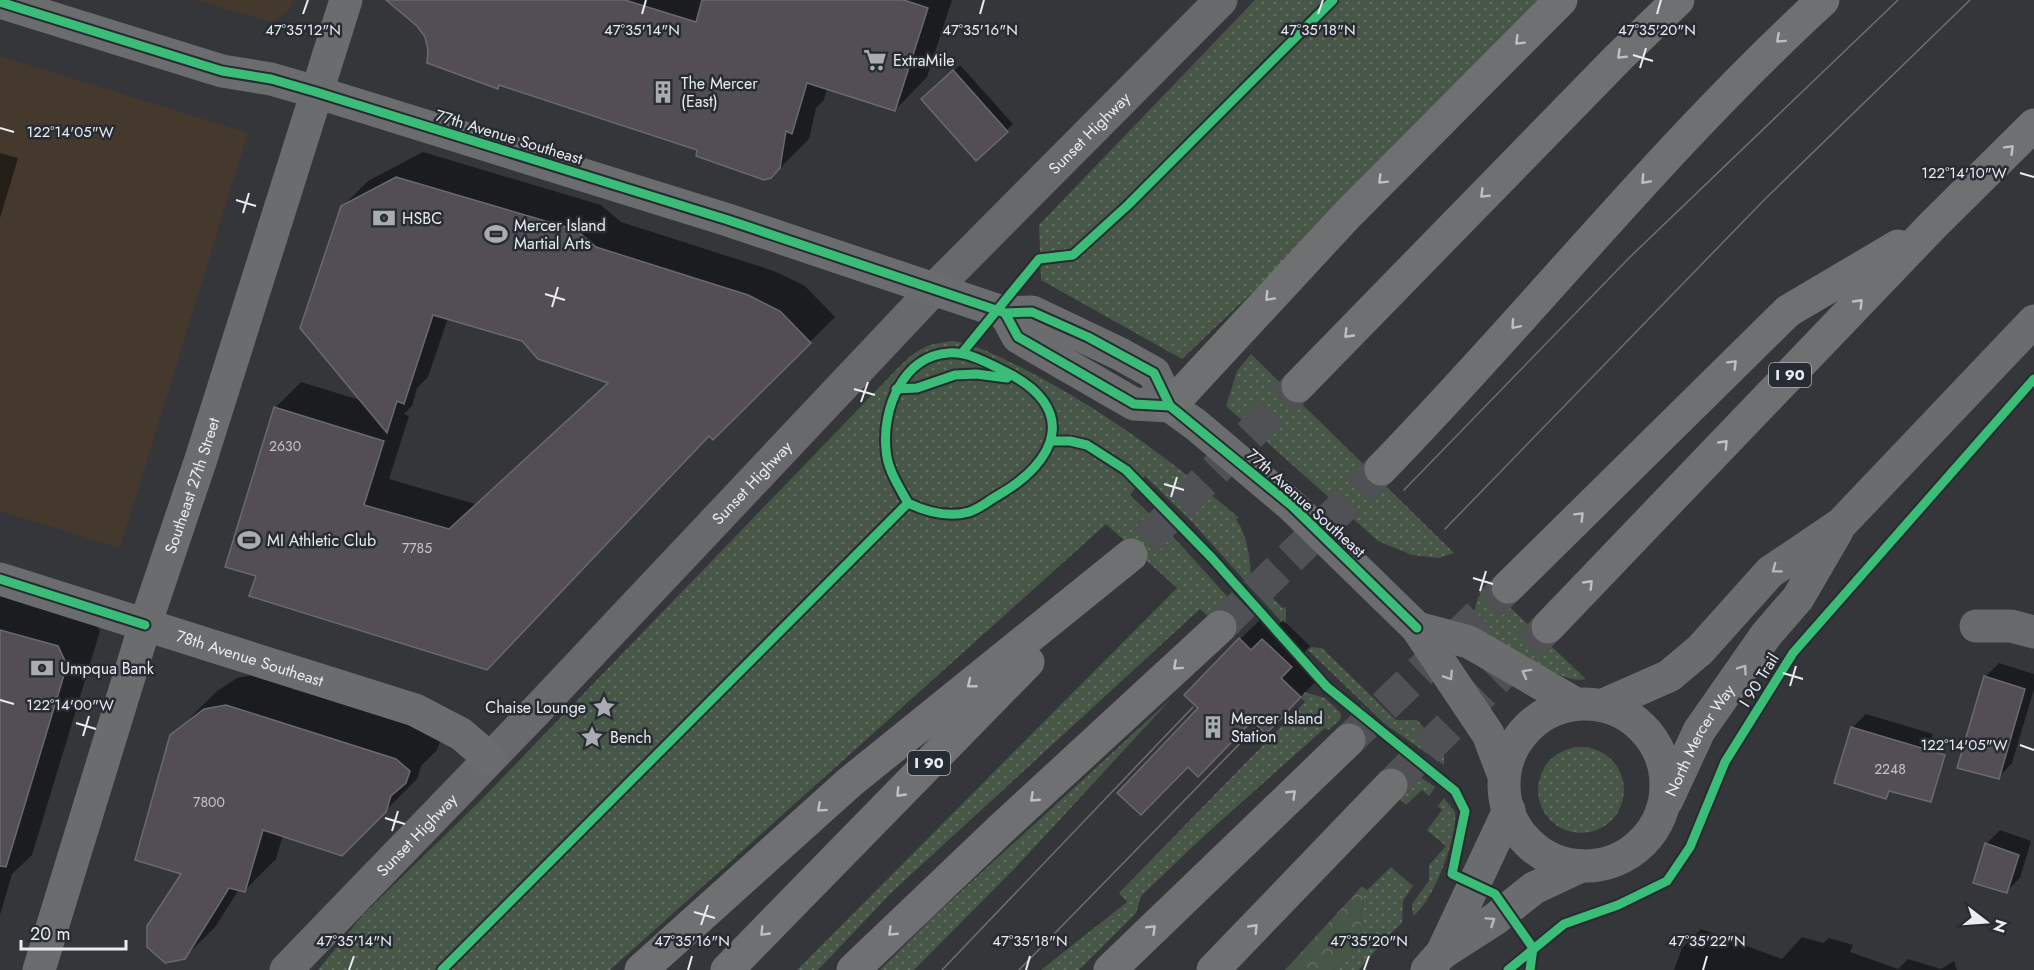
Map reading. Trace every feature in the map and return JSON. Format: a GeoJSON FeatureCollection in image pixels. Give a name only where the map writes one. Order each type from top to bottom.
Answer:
{"type":"FeatureCollection","features":[{"type":"Feature","properties":{"kind":"highway"},"geometry":{"type":"LineString","coordinates":[[1183,415],[1332,230],[1561,0]]}},
{"type":"Feature","properties":{"kind":"highway"},"geometry":{"type":"LineString","coordinates":[[1298,386],[1586,90],[1678,0]]}},
{"type":"Feature","properties":{"kind":"highway"},"geometry":{"type":"LineString","coordinates":[[1381,469],[1450,399],[1604,224],[1744,74],[1823,0]]}},
{"type":"Feature","properties":{"kind":"highway","name":"I 90"},"geometry":{"type":"LineString","coordinates":[[1548,627],[1933,225],[2034,124]]}},
{"type":"Feature","properties":{"kind":"highway"},"geometry":{"type":"LineString","coordinates":[[1508,587],[1788,310],[1933,225]]}},
{"type":"Feature","properties":{"kind":"highway","name":"I 90"},"geometry":{"type":"LineString","coordinates":[[641,970],[850,782],[1139,548],[727,970]]}},
{"type":"Feature","properties":{"kind":"highway"},"geometry":{"type":"LineString","coordinates":[[853,970],[1028,803],[1220,627]]}},
{"type":"Feature","properties":{"kind":"highway"},"geometry":{"type":"LineString","coordinates":[[1110,970],[1349,740]]}},
{"type":"Feature","properties":{"kind":"highway"},"geometry":{"type":"LineString","coordinates":[[1213,970],[1391,785]]}},
{"type":"Feature","properties":{"kind":"street","name":"Southeast 27th Street"},"geometry":{"type":"LineString","coordinates":[[39,970],[146,625],[198,470],[346,0]]}},
{"type":"Feature","properties":{"kind":"street","name":"Sunset Highway"},"geometry":{"type":"LineString","coordinates":[[286,970],[935,288],[1221,0]]}},
{"type":"Feature","properties":{"kind":"street","name":"77th Avenue Southeast"},"geometry":{"type":"LineString","coordinates":[[0,2],[222,71],[271,79],[316,92],[935,288],[1005,313],[1018,337],[1134,404],[1183,415],[1292,506],[1417,628],[1488,734],[1504,776]]}},
{"type":"Feature","properties":{"kind":"street","name":"North Mercer Way"},"geometry":{"type":"LineString","coordinates":[[1590,704],[1669,676],[1700,650],[1770,572],[1841,524],[2034,321]]}},
{"type":"Feature","properties":{"kind":"street","name":"North Mercer Way"},"geometry":{"type":"LineString","coordinates":[[1662,811],[1700,731],[1767,635],[1798,598],[1841,524]]}},
{"type":"Feature","properties":{"kind":"street","name":"78th Avenue Southeast"},"geometry":{"type":"LineString","coordinates":[[0,579],[415,710],[461,734],[489,759]]}},
{"type":"Feature","properties":{"kind":"street"},"geometry":{"type":"LineString","coordinates":[[1976,626],[2011,626],[2034,632]]}},
{"type":"Feature","properties":{"kind":"street","name":"77th Avenue Southeast"},"geometry":{"type":"LineString","coordinates":[[1417,628],[1469,642],[1590,704]]}},
{"type":"Feature","properties":{"kind":"street"},"geometry":{"type":"LineString","coordinates":[[1590,704],[1629,716],[1649,734],[1663,758],[1667,785],[1662,811],[1650,834],[1631,852],[1607,864],[1581,866],[1555,860],[1533,847],[1515,827],[1509,810],[1504,776],[1512,750],[1528,727],[1550,711],[1590,704]]}},
{"type":"Feature","properties":{"kind":"street"},"geometry":{"type":"LineString","coordinates":[[1435,961],[1509,810]]}},
{"type":"Feature","properties":{"kind":"street"},"geometry":{"type":"LineString","coordinates":[[1435,961],[1495,919],[1534,888],[1581,866]]}},
{"type":"Feature","properties":{"kind":"shaded area"},"geometry":{"type":"Polygon","coordinates":[[[197,0],[293,0],[289,10],[272,22],[197,0]]]}},
{"type":"Feature","properties":{"kind":"shaded area"},"geometry":{"type":"Polygon","coordinates":[[[0,56],[248,133],[120,548],[0,511],[0,56]]]}},
{"type":"Feature","properties":{"kind":"green space"},"geometry":{"type":"Polygon","coordinates":[[[1255,0],[1560,0],[1182,359],[1041,280],[1039,225],[1255,0]]]}},
{"type":"Feature","properties":{"kind":"green space"},"geometry":{"type":"Polygon","coordinates":[[[954,341],[974,346],[1002,358],[1086,404],[1139,439],[1190,477],[1239,518],[1236,519],[1248,547],[1251,578],[1283,608],[1286,607],[1286,623],[1282,622],[1193,523],[1145,476],[1130,495],[1178,542],[1235,605],[1239,633],[1235,634],[1224,626],[1220,627],[1200,609],[892,892],[818,970],[797,970],[1177,588],[1106,524],[610,970],[318,970],[362,916],[480,801],[898,368],[923,348],[954,341]]]}},
{"type":"Feature","properties":{"kind":"green space"},"geometry":{"type":"Polygon","coordinates":[[[1251,354],[1454,553],[1439,558],[1412,555],[1378,541],[1226,406],[1237,371],[1251,354]]]}},
{"type":"Feature","properties":{"kind":"green space"},"geometry":{"type":"Polygon","coordinates":[[[1486,585],[1586,679],[1575,680],[1557,674],[1512,655],[1487,638],[1479,627],[1475,615],[1477,601],[1486,585]]]}},
{"type":"Feature","properties":{"kind":"green space"},"geometry":{"type":"Polygon","coordinates":[[[1311,647],[1322,648],[1396,720],[1417,720],[1444,749],[1444,765],[1386,725],[1308,650],[1311,647]]]}},
{"type":"Feature","properties":{"kind":"green space"},"geometry":{"type":"Polygon","coordinates":[[[1304,692],[1325,698],[1341,713],[1340,720],[1328,730],[1325,728],[1205,835],[1141,896],[1136,913],[1079,970],[1041,970],[1127,902],[1119,893],[1305,702],[1301,697],[1304,692]]]}},
{"type":"Feature","properties":{"kind":"green space"},"geometry":{"type":"Polygon","coordinates":[[[1172,698],[1017,866],[914,970],[880,970],[933,917],[1172,698]]]}},
{"type":"Feature","properties":{"kind":"green space"},"geometry":{"type":"Polygon","coordinates":[[[1581,747],[1605,754],[1617,766],[1624,790],[1617,814],[1605,826],[1581,833],[1557,826],[1545,814],[1538,790],[1545,766],[1557,754],[1581,747]]]}},
{"type":"Feature","properties":{"kind":"green space"},"geometry":{"type":"Polygon","coordinates":[[[1409,769],[1435,787],[1429,796],[1422,790],[1406,805],[1389,789],[1409,769]]]}},
{"type":"Feature","properties":{"kind":"green space"},"geometry":{"type":"Polygon","coordinates":[[[1444,798],[1455,812],[1453,837],[1436,884],[1421,909],[1413,916],[1412,904],[1429,881],[1429,865],[1446,846],[1427,830],[1442,810],[1438,806],[1444,798]]]}},
{"type":"Feature","properties":{"kind":"green space"},"geometry":{"type":"Polygon","coordinates":[[[1391,867],[1413,886],[1403,901],[1402,923],[1359,970],[1333,970],[1360,942],[1363,894],[1391,867]]]}},
{"type":"Feature","properties":{"kind":"green space"},"geometry":{"type":"Polygon","coordinates":[[[1362,886],[1367,890],[1363,894],[1360,942],[1333,970],[1285,970],[1362,886]]]}},
{"type":"Feature","properties":{"kind":"building","name":"The Mercer (East)"},"geometry":{"type":"Polygon","coordinates":[[[386,0],[625,0],[696,22],[702,0],[904,0],[928,8],[895,111],[807,83],[792,134],[786,131],[780,168],[771,178],[764,180],[696,156],[697,150],[499,85],[498,89],[427,63],[428,50],[425,37],[417,26],[386,0]]]}},
{"type":"Feature","properties":{"kind":"building"},"geometry":{"type":"Polygon","coordinates":[[[953,70],[1008,132],[976,161],[921,99],[953,70]]]}},
{"type":"Feature","properties":{"kind":"building"},"geometry":{"type":"Polygon","coordinates":[[[396,177],[576,230],[596,247],[748,295],[780,311],[811,343],[713,440],[709,436],[487,670],[249,596],[256,576],[225,567],[274,407],[384,441],[364,505],[449,529],[608,383],[538,359],[522,341],[433,315],[404,404],[397,401],[387,433],[300,328],[341,206],[396,177]]]}},
{"type":"Feature","properties":{"kind":"building"},"geometry":{"type":"Polygon","coordinates":[[[0,630],[58,646],[67,665],[6,867],[0,866],[0,630]]]}},
{"type":"Feature","properties":{"kind":"building","name":"Mercer Island Station"},"geometry":{"type":"Polygon","coordinates":[[[1239,638],[1251,650],[1262,639],[1292,667],[1281,678],[1301,697],[1266,734],[1252,721],[1198,777],[1188,767],[1141,815],[1117,793],[1198,708],[1184,695],[1239,638]]]}},
{"type":"Feature","properties":{"kind":"building"},"geometry":{"type":"Polygon","coordinates":[[[1984,676],[2025,689],[1999,779],[1957,768],[1984,676]]]}},
{"type":"Feature","properties":{"kind":"building"},"geometry":{"type":"Polygon","coordinates":[[[226,705],[396,759],[410,771],[406,783],[391,796],[386,812],[342,856],[263,830],[245,892],[229,888],[185,959],[165,963],[147,947],[147,926],[181,874],[135,860],[170,735],[204,709],[226,705]]]}},
{"type":"Feature","properties":{"kind":"building"},"geometry":{"type":"Polygon","coordinates":[[[1851,727],[1945,755],[1931,802],[1889,791],[1886,799],[1834,783],[1851,727]]]}},
{"type":"Feature","properties":{"kind":"building"},"geometry":{"type":"Polygon","coordinates":[[[1985,843],[2019,855],[2007,893],[1973,883],[1985,843]]]}},
{"type":"Feature","properties":{"kind":"tunnel"},"geometry":{"type":"LineString","coordinates":[[1146,540],[1298,386]]}},
{"type":"Feature","properties":{"kind":"tunnel"},"geometry":{"type":"LineString","coordinates":[[1220,627],[1381,469]]}},
{"type":"Feature","properties":{"kind":"tunnel"},"geometry":{"type":"LineString","coordinates":[[1349,740],[1508,587]]}},
{"type":"Feature","properties":{"kind":"tunnel"},"geometry":{"type":"LineString","coordinates":[[1391,785],[1548,627]]}},
{"type":"Feature","properties":{"kind":"tram line"},"geometry":{"type":"LineString","coordinates":[[1404,490],[1630,257],[1898,0]]}},
{"type":"Feature","properties":{"kind":"tram line"},"geometry":{"type":"LineString","coordinates":[[1445,529],[1765,199],[1970,0]]}},
{"type":"Feature","properties":{"kind":"tram line"},"geometry":{"type":"LineString","coordinates":[[942,970],[1193,707]]}},
{"type":"Feature","properties":{"kind":"tram line"},"geometry":{"type":"LineString","coordinates":[[1019,970],[1254,729]]}},
{"type":"Feature","properties":{"kind":"cycle path"},"geometry":{"type":"LineString","coordinates":[[962,353],[1039,259],[1073,255],[1128,205],[1333,0]]}},
{"type":"Feature","properties":{"kind":"cycle path"},"geometry":{"type":"LineString","coordinates":[[0,2],[222,71],[271,79],[316,92],[728,220],[1005,313],[1032,312],[1088,337],[1154,373],[1170,406],[1292,506],[1417,628]]}},
{"type":"Feature","properties":{"kind":"cycle path"},"geometry":{"type":"LineString","coordinates":[[1005,313],[1018,337],[1134,404],[1170,406]]}},
{"type":"Feature","properties":{"kind":"cycle path"},"geometry":{"type":"LineString","coordinates":[[442,970],[908,503],[888,463],[886,449],[888,418],[892,402],[908,374],[932,356],[948,353],[963,354],[977,358],[1028,385],[1043,401],[1051,417],[1052,434],[1046,451],[1035,467],[1018,482],[976,509],[961,514],[938,513],[908,503]]}},
{"type":"Feature","properties":{"kind":"cycle path"},"geometry":{"type":"LineString","coordinates":[[896,389],[917,388],[955,375],[976,374],[1007,378]]}},
{"type":"Feature","properties":{"kind":"cycle path","name":"I 90 Trail"},"geometry":{"type":"LineString","coordinates":[[1508,970],[1564,924],[1618,905],[1667,881],[1690,847],[1725,762],[1793,653],[2034,379]]}},
{"type":"Feature","properties":{"kind":"cycle path"},"geometry":{"type":"LineString","coordinates":[[1052,441],[1070,441],[1087,445],[1126,470],[1211,557],[1327,687],[1455,791],[1465,811],[1452,874],[1495,894],[1533,948],[1530,970]]}},
{"type":"Feature","properties":{"kind":"cycle path"},"geometry":{"type":"LineString","coordinates":[[0,579],[145,625]]}},
{"type":"Feature","properties":{"kind":"place","name":"ExtraMile"},"geometry":{"type":"Point","coordinates":[875,60]}},
{"type":"Feature","properties":{"kind":"place","name":"The Mercer (East)"},"geometry":{"type":"Point","coordinates":[663,92]}},
{"type":"Feature","properties":{"kind":"place","name":"HSBC"},"geometry":{"type":"Point","coordinates":[384,218]}},
{"type":"Feature","properties":{"kind":"place","name":"Mercer Island Martial Arts"},"geometry":{"type":"Point","coordinates":[496,234]}},
{"type":"Feature","properties":{"kind":"place","name":"MI Athletic Club"},"geometry":{"type":"Point","coordinates":[249,540]}},
{"type":"Feature","properties":{"kind":"place","name":"Umpqua Bank"},"geometry":{"type":"Point","coordinates":[42,668]}},
{"type":"Feature","properties":{"kind":"place","name":"Chaise Lounge"},"geometry":{"type":"Point","coordinates":[604,707]}},
{"type":"Feature","properties":{"kind":"place","name":"Mercer Island Station"},"geometry":{"type":"Point","coordinates":[1213,727]}},
{"type":"Feature","properties":{"kind":"place","name":"Bench"},"geometry":{"type":"Point","coordinates":[592,737]}}]}
